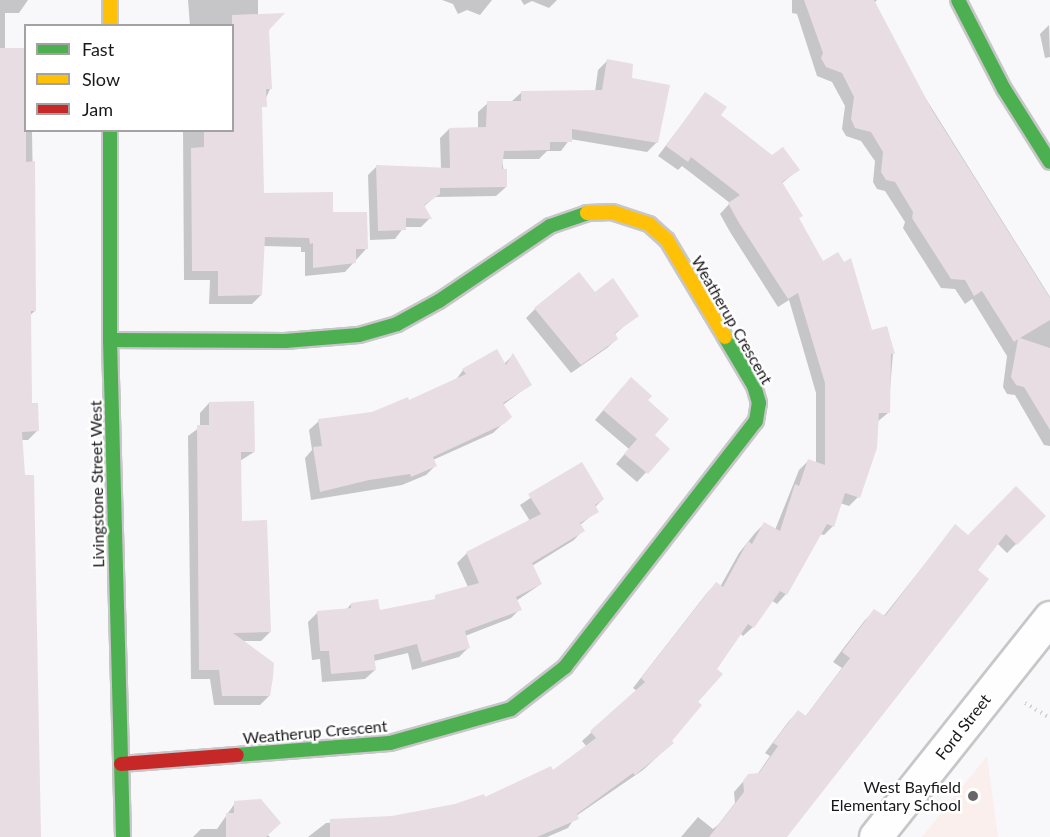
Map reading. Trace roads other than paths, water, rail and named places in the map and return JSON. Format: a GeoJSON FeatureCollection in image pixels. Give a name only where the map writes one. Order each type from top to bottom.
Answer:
{"type":"FeatureCollection","features":[{"type":"Feature","properties":{"kind":"street"},"geometry":{"type":"LineString","coordinates":[[110,0],[110,24]]}},
{"type":"Feature","properties":{"kind":"street"},"geometry":{"type":"LineString","coordinates":[[958,0],[1004,89],[1050,162]]}},
{"type":"Feature","properties":{"kind":"street","name":"Livingstone Street West"},"geometry":{"type":"LineString","coordinates":[[110,132],[110,340],[123,837]]}},
{"type":"Feature","properties":{"kind":"street","name":"Weatherup Crescent"},"geometry":{"type":"LineString","coordinates":[[110,340],[285,341],[359,335],[397,324],[439,301],[550,226],[583,213],[612,212],[649,224],[667,240],[754,386],[759,404],[756,421],[746,438],[565,667],[511,709],[390,743],[121,764]]}},
{"type":"Feature","properties":{"kind":"street","name":"Ford Street"},"geometry":{"type":"LineString","coordinates":[[876,837],[1050,618]]}},
{"type":"Feature","properties":{"kind":"place","name":"West Bayfield Elementary School"},"geometry":{"type":"Point","coordinates":[973,796]}}]}
